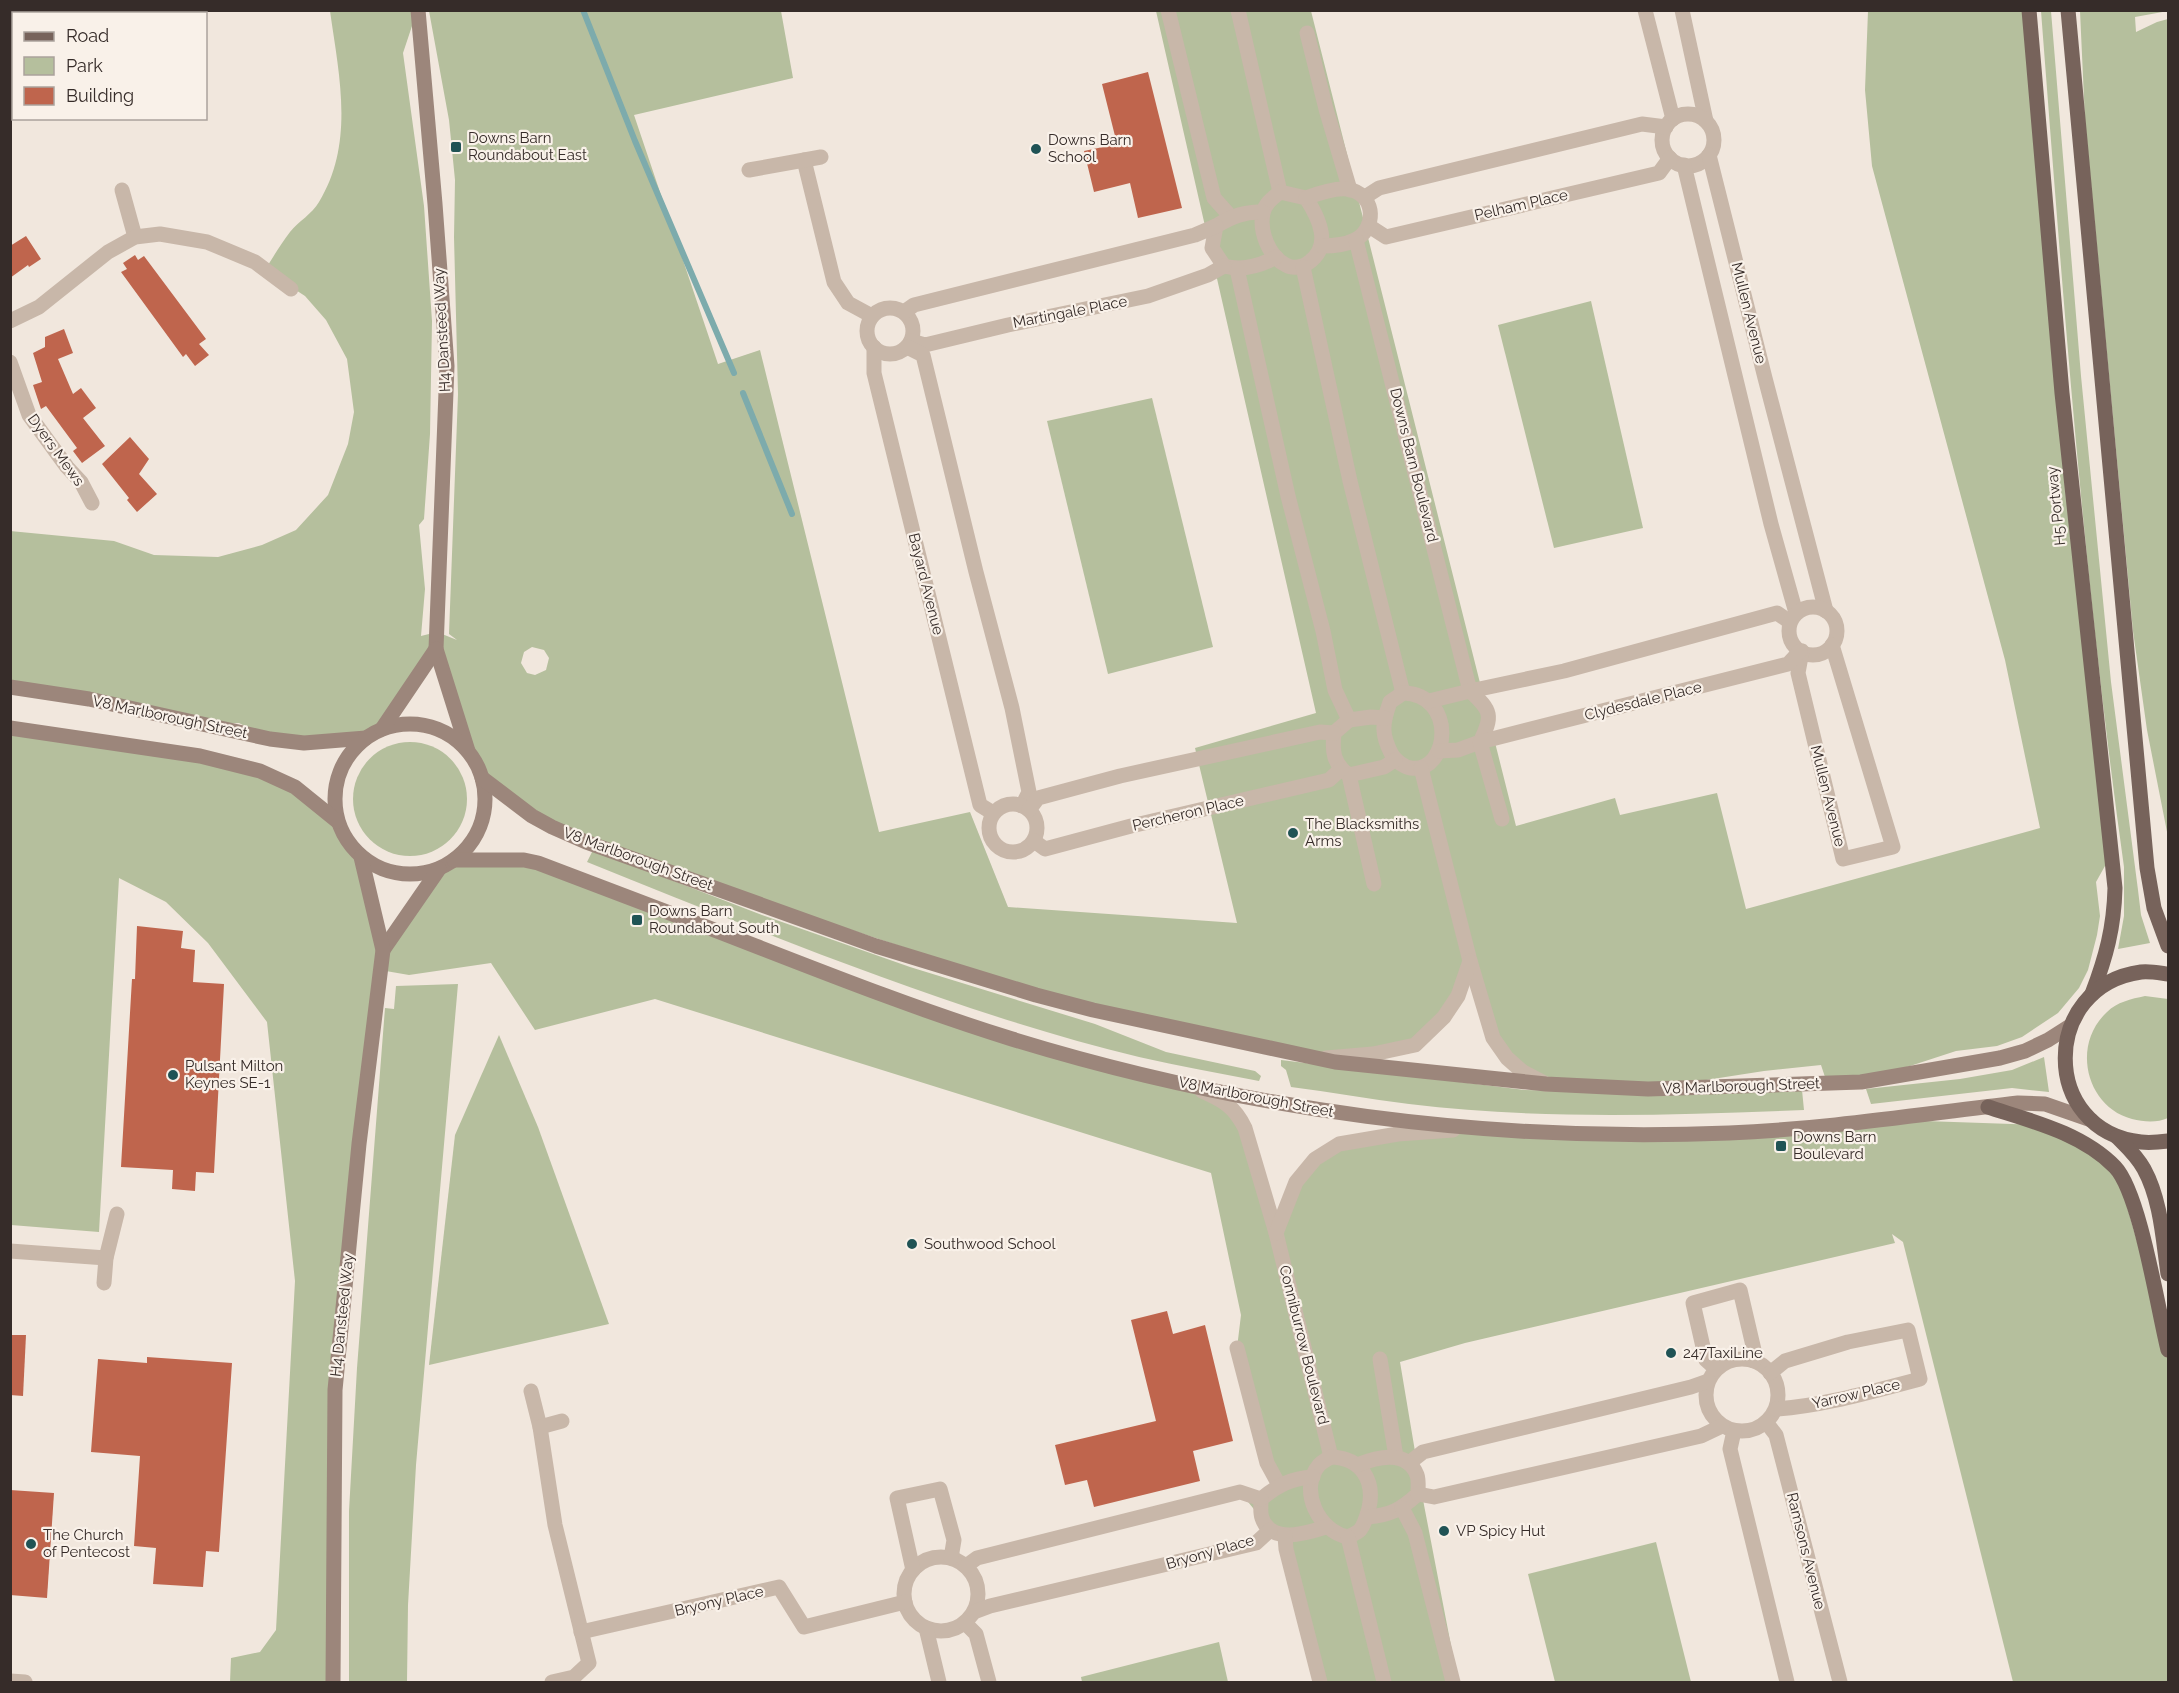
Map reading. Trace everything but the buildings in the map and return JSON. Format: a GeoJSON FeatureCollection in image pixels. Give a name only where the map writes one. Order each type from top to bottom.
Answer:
{"type":"FeatureCollection","features":[{"type":"Feature","properties":{"kind":"main road","name":"H4 Dansteed Way"},"geometry":{"type":"LineString","coordinates":[[418,10],[447,366],[436,649],[468,751]]}},
{"type":"Feature","properties":{"kind":"main road","name":"H5 Portway"},"geometry":{"type":"LineString","coordinates":[[2029,10],[2062,393],[2115,888],[2111,937],[2092,994]]}},
{"type":"Feature","properties":{"kind":"main road"},"geometry":{"type":"LineString","coordinates":[[2068,10],[2146,868],[2154,908],[2169,946]]}},
{"type":"Feature","properties":{"kind":"main road"},"geometry":{"type":"LineString","coordinates":[[382,729],[436,649]]}},
{"type":"Feature","properties":{"kind":"main road","name":"V8 Marlborough Street"},"geometry":{"type":"LineString","coordinates":[[10,687],[88,699],[270,739],[304,743],[366,738]]}},
{"type":"Feature","properties":{"kind":"main road"},"geometry":{"type":"LineString","coordinates":[[405,724],[429,726],[450,735],[468,751],[477,764],[482,778],[485,801],[481,824],[471,844],[454,860],[439,869],[419,874],[399,874],[379,868],[361,857],[351,847],[337,821],[334,798],[338,775],[349,754],[366,738],[382,729],[405,724]]}},
{"type":"Feature","properties":{"kind":"main road"},"geometry":{"type":"LineString","coordinates":[[10,728],[201,756],[260,771],[295,787],[337,821]]}},
{"type":"Feature","properties":{"kind":"main road","name":"V8 Marlborough Street"},"geometry":{"type":"LineString","coordinates":[[482,778],[532,816],[586,842],[876,946],[1093,1010],[1318,1059],[1335,1059],[1403,1070],[1545,1084],[1648,1089],[1861,1082],[2000,1058],[2025,1051],[2070,1026]]}},
{"type":"Feature","properties":{"kind":"main road","name":"H4 Dansteed Way"},"geometry":{"type":"LineString","coordinates":[[333,1683],[335,1390],[359,1144],[382,953],[361,857]]}},
{"type":"Feature","properties":{"kind":"main road","name":"V8 Marlborough Street"},"geometry":{"type":"LineString","coordinates":[[454,860],[524,860],[538,863],[858,987],[1012,1039],[1191,1086],[1399,1127],[1484,1128],[1610,1134],[1729,1133],[1864,1122],[2018,1103],[2045,1104],[2091,1120]]}},
{"type":"Feature","properties":{"kind":"main road","name":"H4 Dansteed Way"},"geometry":{"type":"LineString","coordinates":[[382,953],[439,869]]}},
{"type":"Feature","properties":{"kind":"main road"},"geometry":{"type":"LineString","coordinates":[[2169,974],[2143,972],[2116,978],[2092,994],[2079,1009],[2070,1026],[2064,1051],[2066,1076],[2075,1100],[2091,1120],[2117,1137],[2133,1153],[2145,1171],[2154,1196],[2169,1274]]}},
{"type":"Feature","properties":{"kind":"main road"},"geometry":{"type":"LineString","coordinates":[[1988,1107],[2064,1133],[2090,1148],[2116,1168],[2126,1186],[2139,1221],[2169,1350]]}},
{"type":"Feature","properties":{"kind":"main road"},"geometry":{"type":"LineString","coordinates":[[2117,1137],[2142,1143],[2169,1141]]}},
{"type":"Feature","properties":{"kind":"street"},"geometry":{"type":"LineString","coordinates":[[1168,10],[1214,198],[1231,217]]}},
{"type":"Feature","properties":{"kind":"street"},"geometry":{"type":"LineString","coordinates":[[1238,10],[1280,192]]}},
{"type":"Feature","properties":{"kind":"street"},"geometry":{"type":"LineString","coordinates":[[1645,10],[1670,123],[1662,142],[1665,151],[1677,162],[1695,165],[1709,155],[1714,137],[1706,121],[1682,10]]}},
{"type":"Feature","properties":{"kind":"street"},"geometry":{"type":"LineString","coordinates":[[1307,33],[1350,190]]}},
{"type":"Feature","properties":{"kind":"street"},"geometry":{"type":"LineString","coordinates":[[1365,197],[1379,188],[1642,124],[1670,123],[1689,114],[1706,121]]}},
{"type":"Feature","properties":{"kind":"street","name":"Mullen Avenue"},"geometry":{"type":"LineString","coordinates":[[1709,155],[1826,610]]}},
{"type":"Feature","properties":{"kind":"street"},"geometry":{"type":"LineString","coordinates":[[749,170],[821,157]]}},
{"type":"Feature","properties":{"kind":"street"},"geometry":{"type":"LineString","coordinates":[[804,160],[834,282],[848,303],[872,316]]}},
{"type":"Feature","properties":{"kind":"street","name":"Mullen Avenue"},"geometry":{"type":"LineString","coordinates":[[1677,162],[1793,617]]}},
{"type":"Feature","properties":{"kind":"street","name":"Pelham Place"},"geometry":{"type":"LineString","coordinates":[[1369,226],[1386,237],[1659,172],[1677,162]]}},
{"type":"Feature","properties":{"kind":"street"},"geometry":{"type":"LineString","coordinates":[[122,190],[135,237]]}},
{"type":"Feature","properties":{"kind":"street"},"geometry":{"type":"LineString","coordinates":[[1306,198],[1316,213],[1322,229],[1322,246],[1315,259],[1303,267],[1287,266],[1276,257],[1267,244],[1262,229],[1263,212],[1268,201],[1280,192],[1306,198],[1321,192],[1350,190],[1365,197],[1371,210],[1369,226],[1356,240],[1336,246],[1322,246]]}},
{"type":"Feature","properties":{"kind":"street"},"geometry":{"type":"LineString","coordinates":[[904,312],[914,305],[1195,235],[1231,217],[1251,211],[1263,212]]}},
{"type":"Feature","properties":{"kind":"street"},"geometry":{"type":"LineString","coordinates":[[1216,226],[1212,248],[1231,268],[1323,631],[1335,690],[1349,720]]}},
{"type":"Feature","properties":{"kind":"street"},"geometry":{"type":"LineString","coordinates":[[10,321],[39,307],[108,252],[135,237],[160,234],[207,242],[237,253],[255,262],[291,289]]}},
{"type":"Feature","properties":{"kind":"street","name":"Downs Barn Boulevard"},"geometry":{"type":"LineString","coordinates":[[1356,240],[1470,691]]}},
{"type":"Feature","properties":{"kind":"street","name":"Martingale Place"},"geometry":{"type":"LineString","coordinates":[[909,344],[925,345],[1148,296],[1208,274],[1231,268],[1262,265],[1276,257]]}},
{"type":"Feature","properties":{"kind":"street"},"geometry":{"type":"LineString","coordinates":[[1303,267],[1347,469],[1403,693]]}},
{"type":"Feature","properties":{"kind":"street"},"geometry":{"type":"LineString","coordinates":[[891,307],[904,312],[913,323],[914,332],[909,344],[900,352],[892,354],[883,353],[874,347],[869,341],[867,327],[872,316],[891,307]]}},
{"type":"Feature","properties":{"kind":"street"},"geometry":{"type":"LineString","coordinates":[[909,344],[923,355],[1012,708],[1029,792],[1025,808]]}},
{"type":"Feature","properties":{"kind":"street","name":"Bayard Avenue"},"geometry":{"type":"LineString","coordinates":[[874,347],[874,373],[980,805],[993,813]]}},
{"type":"Feature","properties":{"kind":"street","name":"Dyers Mews"},"geometry":{"type":"LineString","coordinates":[[10,362],[29,415],[81,482],[92,503]]}},
{"type":"Feature","properties":{"kind":"street"},"geometry":{"type":"LineString","coordinates":[[1814,606],[1826,610],[1832,616],[1836,626],[1837,634],[1832,645],[1820,654],[1812,655],[1801,651],[1791,643],[1789,635],[1793,617],[1804,608],[1814,606]]}},
{"type":"Feature","properties":{"kind":"street"},"geometry":{"type":"LineString","coordinates":[[1429,701],[1564,671],[1777,613],[1793,617]]}},
{"type":"Feature","properties":{"kind":"street","name":"Mullen Avenue"},"geometry":{"type":"LineString","coordinates":[[1801,651],[1798,674],[1843,859],[1893,847],[1832,645]]}},
{"type":"Feature","properties":{"kind":"street","name":"Clydesdale Place"},"geometry":{"type":"LineString","coordinates":[[1439,751],[1458,750],[1480,742],[1788,664],[1801,651]]}},
{"type":"Feature","properties":{"kind":"street"},"geometry":{"type":"LineString","coordinates":[[1470,691],[1486,706],[1489,723],[1480,742],[1502,819]]}},
{"type":"Feature","properties":{"kind":"street"},"geometry":{"type":"LineString","coordinates":[[1403,693],[1416,693],[1429,701],[1438,714],[1443,729],[1439,751],[1430,762],[1421,768],[1408,767],[1395,760],[1387,746],[1383,730],[1390,702],[1403,693]]}},
{"type":"Feature","properties":{"kind":"street"},"geometry":{"type":"LineString","coordinates":[[1374,884],[1345,772],[1332,753],[1334,733],[1349,720],[1385,718]]}},
{"type":"Feature","properties":{"kind":"street"},"geometry":{"type":"LineString","coordinates":[[1025,808],[1038,798],[1120,776],[1320,732],[1334,733]]}},
{"type":"Feature","properties":{"kind":"street","name":"Percheron Place"},"geometry":{"type":"LineString","coordinates":[[1034,841],[1045,849],[1131,826],[1329,780],[1345,772],[1384,767],[1395,760]]}},
{"type":"Feature","properties":{"kind":"street"},"geometry":{"type":"LineString","coordinates":[[1421,768],[1470,961],[1493,1038],[1507,1058],[1523,1072],[1545,1084]]}},
{"type":"Feature","properties":{"kind":"street"},"geometry":{"type":"LineString","coordinates":[[1011,804],[1025,808],[1037,826],[1034,841],[1019,852],[1000,849],[988,833],[993,813],[1011,804]]}},
{"type":"Feature","properties":{"kind":"street"},"geometry":{"type":"LineString","coordinates":[[1335,1059],[1415,1045],[1438,1024],[1458,996],[1470,961]]}},
{"type":"Feature","properties":{"kind":"street","name":"Conniburrow Boulevard"},"geometry":{"type":"LineString","coordinates":[[1191,1086],[1224,1101],[1237,1113],[1245,1128],[1276,1233],[1331,1457]]}},
{"type":"Feature","properties":{"kind":"street"},"geometry":{"type":"LineString","coordinates":[[1276,1233],[1296,1182],[1315,1159],[1339,1144],[1399,1127]]}},
{"type":"Feature","properties":{"kind":"street"},"geometry":{"type":"LineString","coordinates":[[104,1283],[106,1257],[117,1214]]}},
{"type":"Feature","properties":{"kind":"street"},"geometry":{"type":"LineString","coordinates":[[10,1251],[106,1257]]}},
{"type":"Feature","properties":{"kind":"street"},"geometry":{"type":"LineString","coordinates":[[1754,1362],[1754,1350],[1740,1290],[1693,1303],[1712,1375],[1706,1394],[1707,1406],[1713,1417],[1728,1428],[1730,1449],[1787,1683]]}},
{"type":"Feature","properties":{"kind":"street","name":"Yarrow Place"},"geometry":{"type":"LineString","coordinates":[[1770,1373],[1785,1361],[1848,1342],[1908,1330],[1920,1379],[1861,1394],[1776,1409]]}},
{"type":"Feature","properties":{"kind":"street"},"geometry":{"type":"LineString","coordinates":[[1237,1348],[1267,1463],[1279,1485]]}},
{"type":"Feature","properties":{"kind":"street"},"geometry":{"type":"LineString","coordinates":[[1367,1517],[1384,1516],[1402,1508],[1418,1494],[1418,1476],[1403,1460],[1380,1359]]}},
{"type":"Feature","properties":{"kind":"street"},"geometry":{"type":"LineString","coordinates":[[1358,1465],[1372,1459],[1403,1460],[1423,1452],[1691,1388],[1736,1360],[1754,1362],[1770,1373],[1776,1384],[1778,1396],[1776,1409],[1766,1422],[1752,1430],[1728,1428],[1434,1497],[1418,1494]]}},
{"type":"Feature","properties":{"kind":"street"},"geometry":{"type":"LineString","coordinates":[[531,1391],[540,1427],[555,1526],[589,1663],[574,1677],[552,1683]]}},
{"type":"Feature","properties":{"kind":"street"},"geometry":{"type":"LineString","coordinates":[[540,1427],[562,1421]]}},
{"type":"Feature","properties":{"kind":"street","name":"Ramsons Avenue"},"geometry":{"type":"LineString","coordinates":[[1766,1422],[1776,1435],[1840,1683]]}},
{"type":"Feature","properties":{"kind":"street"},"geometry":{"type":"LineString","coordinates":[[1331,1457],[1344,1458],[1358,1465],[1367,1478],[1371,1498],[1367,1517],[1361,1529],[1348,1537],[1336,1535],[1326,1527],[1317,1515],[1312,1498],[1312,1477],[1320,1464],[1331,1457]]}},
{"type":"Feature","properties":{"kind":"street"},"geometry":{"type":"LineString","coordinates":[[1261,1499],[1279,1485],[1300,1478],[1312,1477]]}},
{"type":"Feature","properties":{"kind":"street"},"geometry":{"type":"LineString","coordinates":[[913,1570],[897,1498],[940,1489],[954,1540],[951,1558]]}},
{"type":"Feature","properties":{"kind":"street"},"geometry":{"type":"LineString","coordinates":[[966,1566],[977,1558],[1240,1492],[1261,1499]]}},
{"type":"Feature","properties":{"kind":"street"},"geometry":{"type":"LineString","coordinates":[[1261,1499],[1261,1518],[1277,1533],[1286,1549],[1320,1683]]}},
{"type":"Feature","properties":{"kind":"street"},"geometry":{"type":"LineString","coordinates":[[1402,1508],[1415,1533],[1453,1683]]}},
{"type":"Feature","properties":{"kind":"street"},"geometry":{"type":"LineString","coordinates":[[1277,1533],[1326,1527]]}},
{"type":"Feature","properties":{"kind":"street","name":"Bryony Place"},"geometry":{"type":"LineString","coordinates":[[969,1618],[990,1606],[1256,1543],[1277,1533]]}},
{"type":"Feature","properties":{"kind":"street"},"geometry":{"type":"LineString","coordinates":[[1348,1537],[1384,1683]]}},
{"type":"Feature","properties":{"kind":"street"},"geometry":{"type":"LineString","coordinates":[[930,1558],[951,1558],[966,1566],[974,1576],[978,1588],[978,1600],[969,1618],[946,1631],[926,1628],[916,1622],[909,1613],[904,1590],[913,1570],[930,1558]]}},
{"type":"Feature","properties":{"kind":"street","name":"Bryony Place"},"geometry":{"type":"LineString","coordinates":[[581,1632],[779,1587],[804,1627],[905,1602]]}},
{"type":"Feature","properties":{"kind":"street"},"geometry":{"type":"LineString","coordinates":[[969,1618],[976,1634],[989,1683]]}},
{"type":"Feature","properties":{"kind":"street"},"geometry":{"type":"LineString","coordinates":[[926,1628],[939,1683]]}},
{"type":"Feature","properties":{"kind":"street"},"geometry":{"type":"LineString","coordinates":[[10,1681],[25,1683]]}},
{"type":"Feature","properties":{"kind":"green space"},"geometry":{"type":"Polygon","coordinates":[[[330,11],[417,11],[403,53],[424,206],[432,321],[430,434],[424,519],[419,525],[425,589],[421,636],[437,632],[457,640],[449,634],[458,394],[455,180],[449,120],[429,11],[781,11],[793,78],[634,115],[718,364],[760,350],[879,832],[970,812],[1008,907],[1237,923],[1195,748],[1316,713],[1156,11],[1311,11],[1516,826],[1615,798],[1620,815],[1717,793],[1746,909],[2040,828],[2005,660],[1872,166],[1865,90],[1868,11],[2027,11],[2110,857],[2096,882],[2100,916],[2097,935],[2088,970],[2079,988],[2058,1013],[2022,1037],[1997,1046],[1956,1051],[1861,1082],[1826,1080],[1821,1065],[1764,1071],[1648,1089],[1546,1084],[1507,1058],[1471,963],[1458,996],[1415,1045],[1318,1059],[1093,1010],[586,842],[482,778],[477,764],[468,751],[436,650],[382,729],[366,738],[270,739],[239,723],[209,724],[11,687],[10,531],[114,541],[154,555],[218,557],[262,545],[296,530],[328,495],[348,444],[354,412],[347,359],[326,320],[305,296],[265,270],[290,232],[319,202],[330,179],[337,156],[341,133],[340,84],[330,11]],[[532,647],[524,652],[521,663],[527,673],[535,675],[546,670],[549,658],[544,650],[532,647]]]}},
{"type":"Feature","properties":{"kind":"green space"},"geometry":{"type":"Polygon","coordinates":[[[2041,11],[2051,11],[2081,376],[2111,682],[2141,915],[2150,943],[2118,949],[2124,916],[2124,867],[2086,546],[2066,332],[2041,11]]]}},
{"type":"Feature","properties":{"kind":"green space"},"geometry":{"type":"Polygon","coordinates":[[[2080,11],[2168,11],[2135,17],[2136,32],[2168,19],[2168,837],[2147,730],[2133,631],[2085,120],[2080,11]]]}},
{"type":"Feature","properties":{"kind":"green space"},"geometry":{"type":"Polygon","coordinates":[[[1591,301],[1643,528],[1554,548],[1498,325],[1591,301]]]}},
{"type":"Feature","properties":{"kind":"green space"},"geometry":{"type":"Polygon","coordinates":[[[1152,398],[1213,647],[1108,674],[1047,421],[1152,398]]]}},
{"type":"Feature","properties":{"kind":"green space"},"geometry":{"type":"Polygon","coordinates":[[[11,728],[260,771],[339,825],[351,847],[361,857],[383,949],[439,869],[454,860],[524,860],[858,987],[1191,1086],[1237,1113],[1276,1232],[1296,1182],[1339,1144],[1484,1128],[1729,1133],[1837,1118],[2040,1125],[2116,1168],[2168,1350],[2168,1682],[2013,1682],[1903,1242],[1892,1234],[1895,1243],[1465,1343],[1400,1362],[1424,1505],[1458,1682],[1321,1682],[1283,1545],[1240,1492],[1261,1499],[1279,1485],[1237,1348],[1241,1315],[1211,1173],[655,999],[535,1030],[491,963],[409,975],[380,970],[335,1390],[334,1682],[230,1682],[231,1658],[260,1652],[276,1630],[295,1281],[267,1022],[208,943],[166,902],[119,878],[99,1232],[11,1225],[11,728]]]}},
{"type":"Feature","properties":{"kind":"green space"},"geometry":{"type":"Polygon","coordinates":[[[410,742],[432,747],[450,759],[462,777],[467,799],[462,821],[450,839],[432,851],[410,856],[388,851],[370,839],[358,821],[353,799],[358,777],[370,759],[388,747],[410,742]]]}},
{"type":"Feature","properties":{"kind":"green space"},"geometry":{"type":"Polygon","coordinates":[[[593,850],[762,915],[910,967],[1095,1024],[1166,1052],[1255,1071],[1261,1076],[1259,1081],[1139,1057],[999,1017],[929,994],[791,943],[587,862],[593,850]]]}},
{"type":"Feature","properties":{"kind":"green space"},"geometry":{"type":"Polygon","coordinates":[[[458,984],[416,1465],[408,1605],[407,1682],[349,1682],[349,1511],[357,1368],[385,1008],[394,1009],[396,986],[458,984]]]}},
{"type":"Feature","properties":{"kind":"green space"},"geometry":{"type":"Polygon","coordinates":[[[2145,996],[2168,999],[2168,1118],[2164,1120],[2132,1119],[2116,1112],[2094,1089],[2089,1073],[2087,1057],[2089,1041],[2096,1026],[2107,1012],[2120,1003],[2145,996]]]}},
{"type":"Feature","properties":{"kind":"green space"},"geometry":{"type":"Polygon","coordinates":[[[499,1035],[538,1127],[609,1324],[429,1365],[455,1135],[499,1035]]]}},
{"type":"Feature","properties":{"kind":"green space"},"geometry":{"type":"Polygon","coordinates":[[[2044,1057],[2049,1092],[2012,1088],[1871,1104],[1866,1089],[1960,1079],[2012,1070],[2044,1057]]]}},
{"type":"Feature","properties":{"kind":"green space"},"geometry":{"type":"Polygon","coordinates":[[[1281,1060],[1525,1090],[1650,1093],[1802,1090],[1804,1110],[1606,1115],[1458,1109],[1291,1087],[1286,1070],[1281,1066],[1281,1060]]]}},
{"type":"Feature","properties":{"kind":"green space"},"geometry":{"type":"Polygon","coordinates":[[[1656,1542],[1691,1682],[1555,1682],[1528,1574],[1656,1542]]]}},
{"type":"Feature","properties":{"kind":"green space"},"geometry":{"type":"Polygon","coordinates":[[[1219,1642],[1228,1682],[1082,1682],[1081,1677],[1219,1642]]]}},
{"type":"Feature","properties":{"kind":"waterway"},"geometry":{"type":"LineString","coordinates":[[583,10],[635,141],[734,373]]}},
{"type":"Feature","properties":{"kind":"waterway"},"geometry":{"type":"LineString","coordinates":[[743,393],[792,514]]}},
{"type":"Feature","properties":{"kind":"place","name":"Downs Barn Roundabout East"},"geometry":{"type":"Point","coordinates":[456,147]}},
{"type":"Feature","properties":{"kind":"place","name":"Downs Barn School"},"geometry":{"type":"Point","coordinates":[1036,149]}},
{"type":"Feature","properties":{"kind":"place","name":"The Blacksmiths Arms"},"geometry":{"type":"Point","coordinates":[1293,833]}},
{"type":"Feature","properties":{"kind":"place","name":"Downs Barn Roundabout South"},"geometry":{"type":"Point","coordinates":[637,920]}},
{"type":"Feature","properties":{"kind":"place","name":"Pulsant Milton Keynes SE-1"},"geometry":{"type":"Point","coordinates":[173,1075]}},
{"type":"Feature","properties":{"kind":"place","name":"Downs Barn Boulevard"},"geometry":{"type":"Point","coordinates":[1781,1146]}},
{"type":"Feature","properties":{"kind":"place","name":"Southwood School"},"geometry":{"type":"Point","coordinates":[912,1244]}},
{"type":"Feature","properties":{"kind":"place","name":"247TaxiLine"},"geometry":{"type":"Point","coordinates":[1671,1353]}},
{"type":"Feature","properties":{"kind":"place","name":"VP Spicy Hut"},"geometry":{"type":"Point","coordinates":[1444,1531]}},
{"type":"Feature","properties":{"kind":"place","name":"The Church of Pentecost"},"geometry":{"type":"Point","coordinates":[31,1544]}}]}
